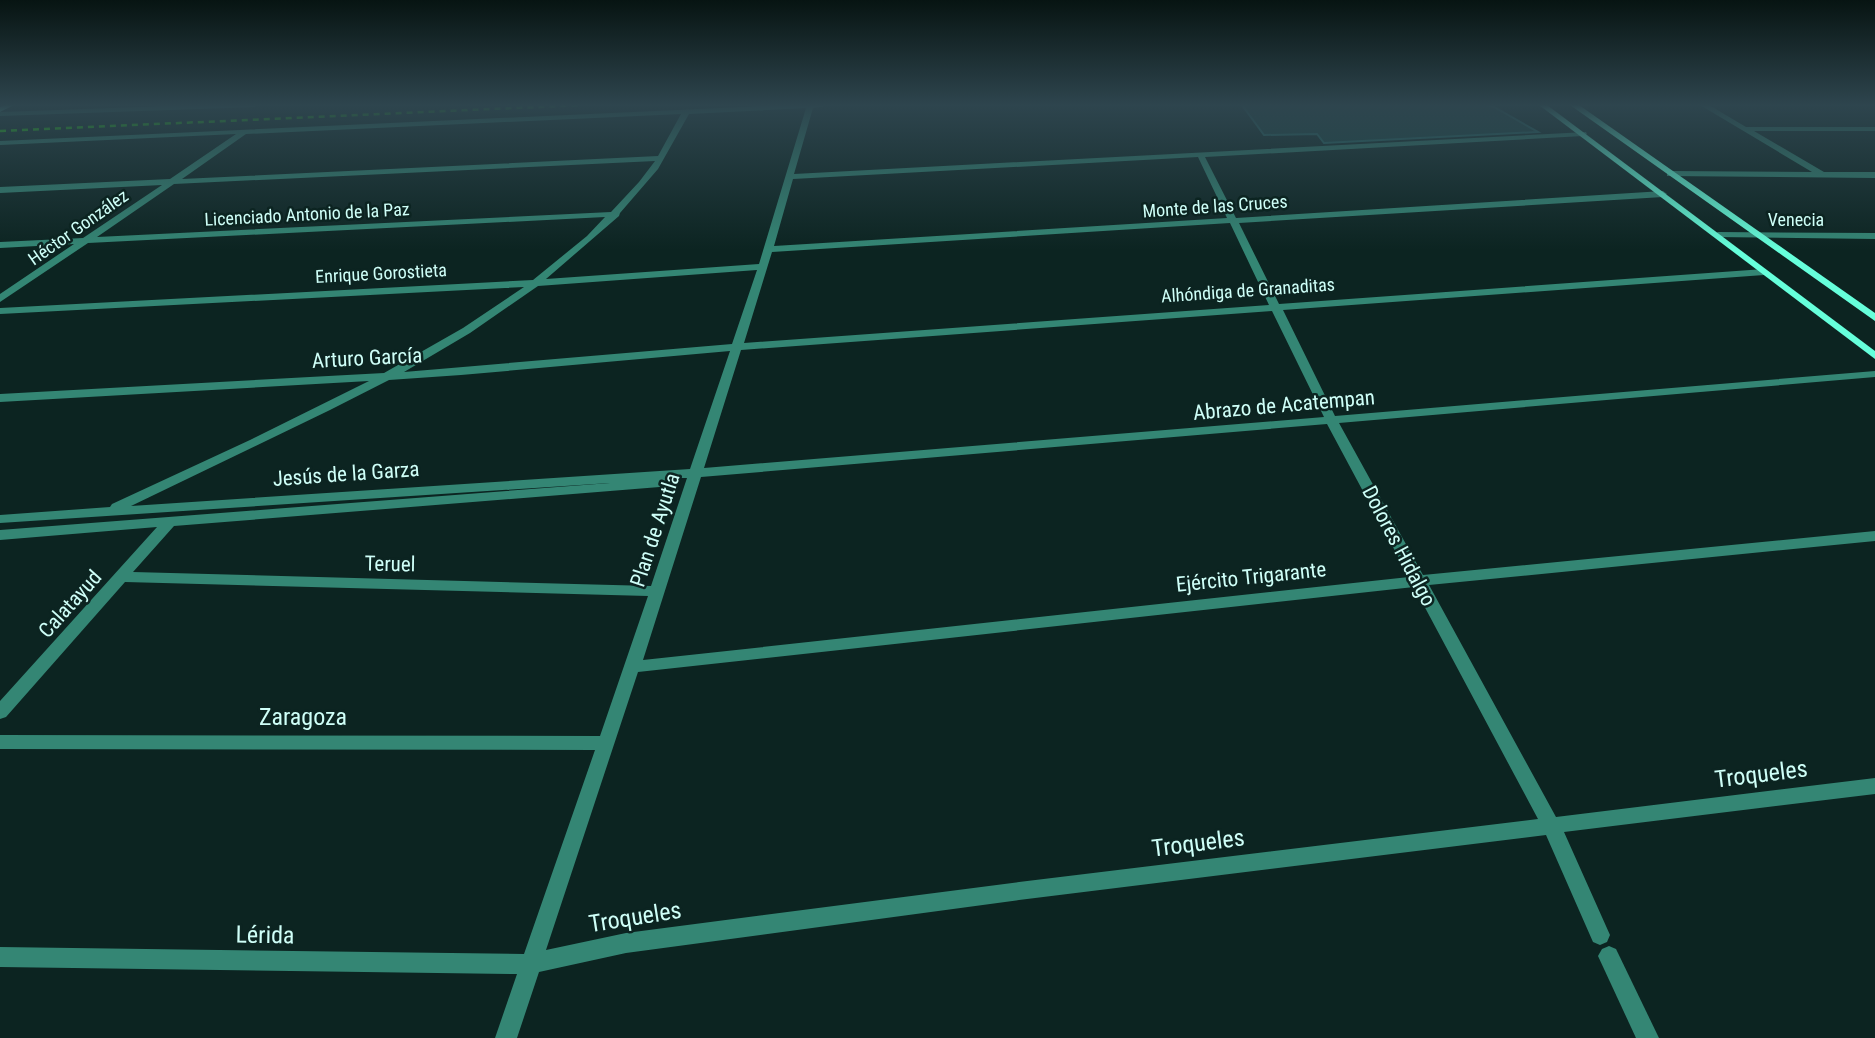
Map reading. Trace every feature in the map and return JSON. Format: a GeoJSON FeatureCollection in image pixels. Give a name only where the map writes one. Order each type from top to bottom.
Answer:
{"type":"FeatureCollection","features":[{"type":"Feature","properties":{"kind":"main road"},"geometry":{"type":"LineString","coordinates":[[1609,153],[1875,356]]}},
{"type":"Feature","properties":{"kind":"main road"},"geometry":{"type":"LineString","coordinates":[[1641,153],[1869,310],[1875,318]]}},
{"type":"Feature","properties":{"kind":"street","name":"Héctor González"},"geometry":{"type":"LineString","coordinates":[[0,299],[212,153]]}},
{"type":"Feature","properties":{"kind":"street"},"geometry":{"type":"LineString","coordinates":[[109,511],[388,376],[466,329],[534,283],[616,214],[663,153]]}},
{"type":"Feature","properties":{"kind":"street","name":"Plan de Ayutla"},"geometry":{"type":"LineString","coordinates":[[506,1038],[657,591],[735,346],[769,249],[797,153]]}},
{"type":"Feature","properties":{"kind":"street"},"geometry":{"type":"LineString","coordinates":[[790,177],[1245,153]]}},
{"type":"Feature","properties":{"kind":"street"},"geometry":{"type":"LineString","coordinates":[[1786,153],[1822,174]]}},
{"type":"Feature","properties":{"kind":"street","name":"Dolores Hidalgo"},"geometry":{"type":"LineString","coordinates":[[1201,156],[1332,421],[1552,827],[1600,935]]}},
{"type":"Feature","properties":{"kind":"street"},"geometry":{"type":"LineString","coordinates":[[0,190],[661,158]]}},
{"type":"Feature","properties":{"kind":"street"},"geometry":{"type":"LineString","coordinates":[[1670,174],[1875,175]]}},
{"type":"Feature","properties":{"kind":"street","name":"Monte de las Cruces"},"geometry":{"type":"LineString","coordinates":[[769,249],[1415,207],[1663,194]]}},
{"type":"Feature","properties":{"kind":"street","name":"Licenciado Antonio de la Paz"},"geometry":{"type":"LineString","coordinates":[[0,245],[616,214]]}},
{"type":"Feature","properties":{"kind":"street","name":"Venecia"},"geometry":{"type":"LineString","coordinates":[[1718,235],[1875,236]]}},
{"type":"Feature","properties":{"kind":"street","name":"Enrique Gorostieta"},"geometry":{"type":"LineString","coordinates":[[0,311],[534,283],[763,267]]}},
{"type":"Feature","properties":{"kind":"street","name":"Alhóndiga de Granaditas"},"geometry":{"type":"LineString","coordinates":[[735,346],[1274,305],[1765,272]]}},
{"type":"Feature","properties":{"kind":"street","name":"Arturo García"},"geometry":{"type":"LineString","coordinates":[[0,398],[388,376],[735,346]]}},
{"type":"Feature","properties":{"kind":"street","name":"Abrazo de Acatempan"},"geometry":{"type":"LineString","coordinates":[[694,476],[1875,374]]}},
{"type":"Feature","properties":{"kind":"street","name":"Jesús de la Garza"},"geometry":{"type":"LineString","coordinates":[[0,519],[694,476]]}},
{"type":"Feature","properties":{"kind":"street","name":"Jesús de la Garza"},"geometry":{"type":"LineString","coordinates":[[0,535],[169,523],[694,476]]}},
{"type":"Feature","properties":{"kind":"street","name":"Calatayud"},"geometry":{"type":"LineString","coordinates":[[0,712],[169,523]]}},
{"type":"Feature","properties":{"kind":"street","name":"Ejército Trigarante"},"geometry":{"type":"LineString","coordinates":[[632,667],[1417,581],[1875,536]]}},
{"type":"Feature","properties":{"kind":"street","name":"Teruel"},"geometry":{"type":"LineString","coordinates":[[123,577],[657,591]]}},
{"type":"Feature","properties":{"kind":"street","name":"Zaragoza"},"geometry":{"type":"LineString","coordinates":[[0,742],[605,743]]}},
{"type":"Feature","properties":{"kind":"street","name":"Troqueles"},"geometry":{"type":"LineString","coordinates":[[529,964],[626,943],[1875,786]]}},
{"type":"Feature","properties":{"kind":"street"},"geometry":{"type":"LineString","coordinates":[[1609,956],[1648,1038]]}},
{"type":"Feature","properties":{"kind":"street","name":"Lérida"},"geometry":{"type":"LineString","coordinates":[[0,957],[529,964]]}}]}
